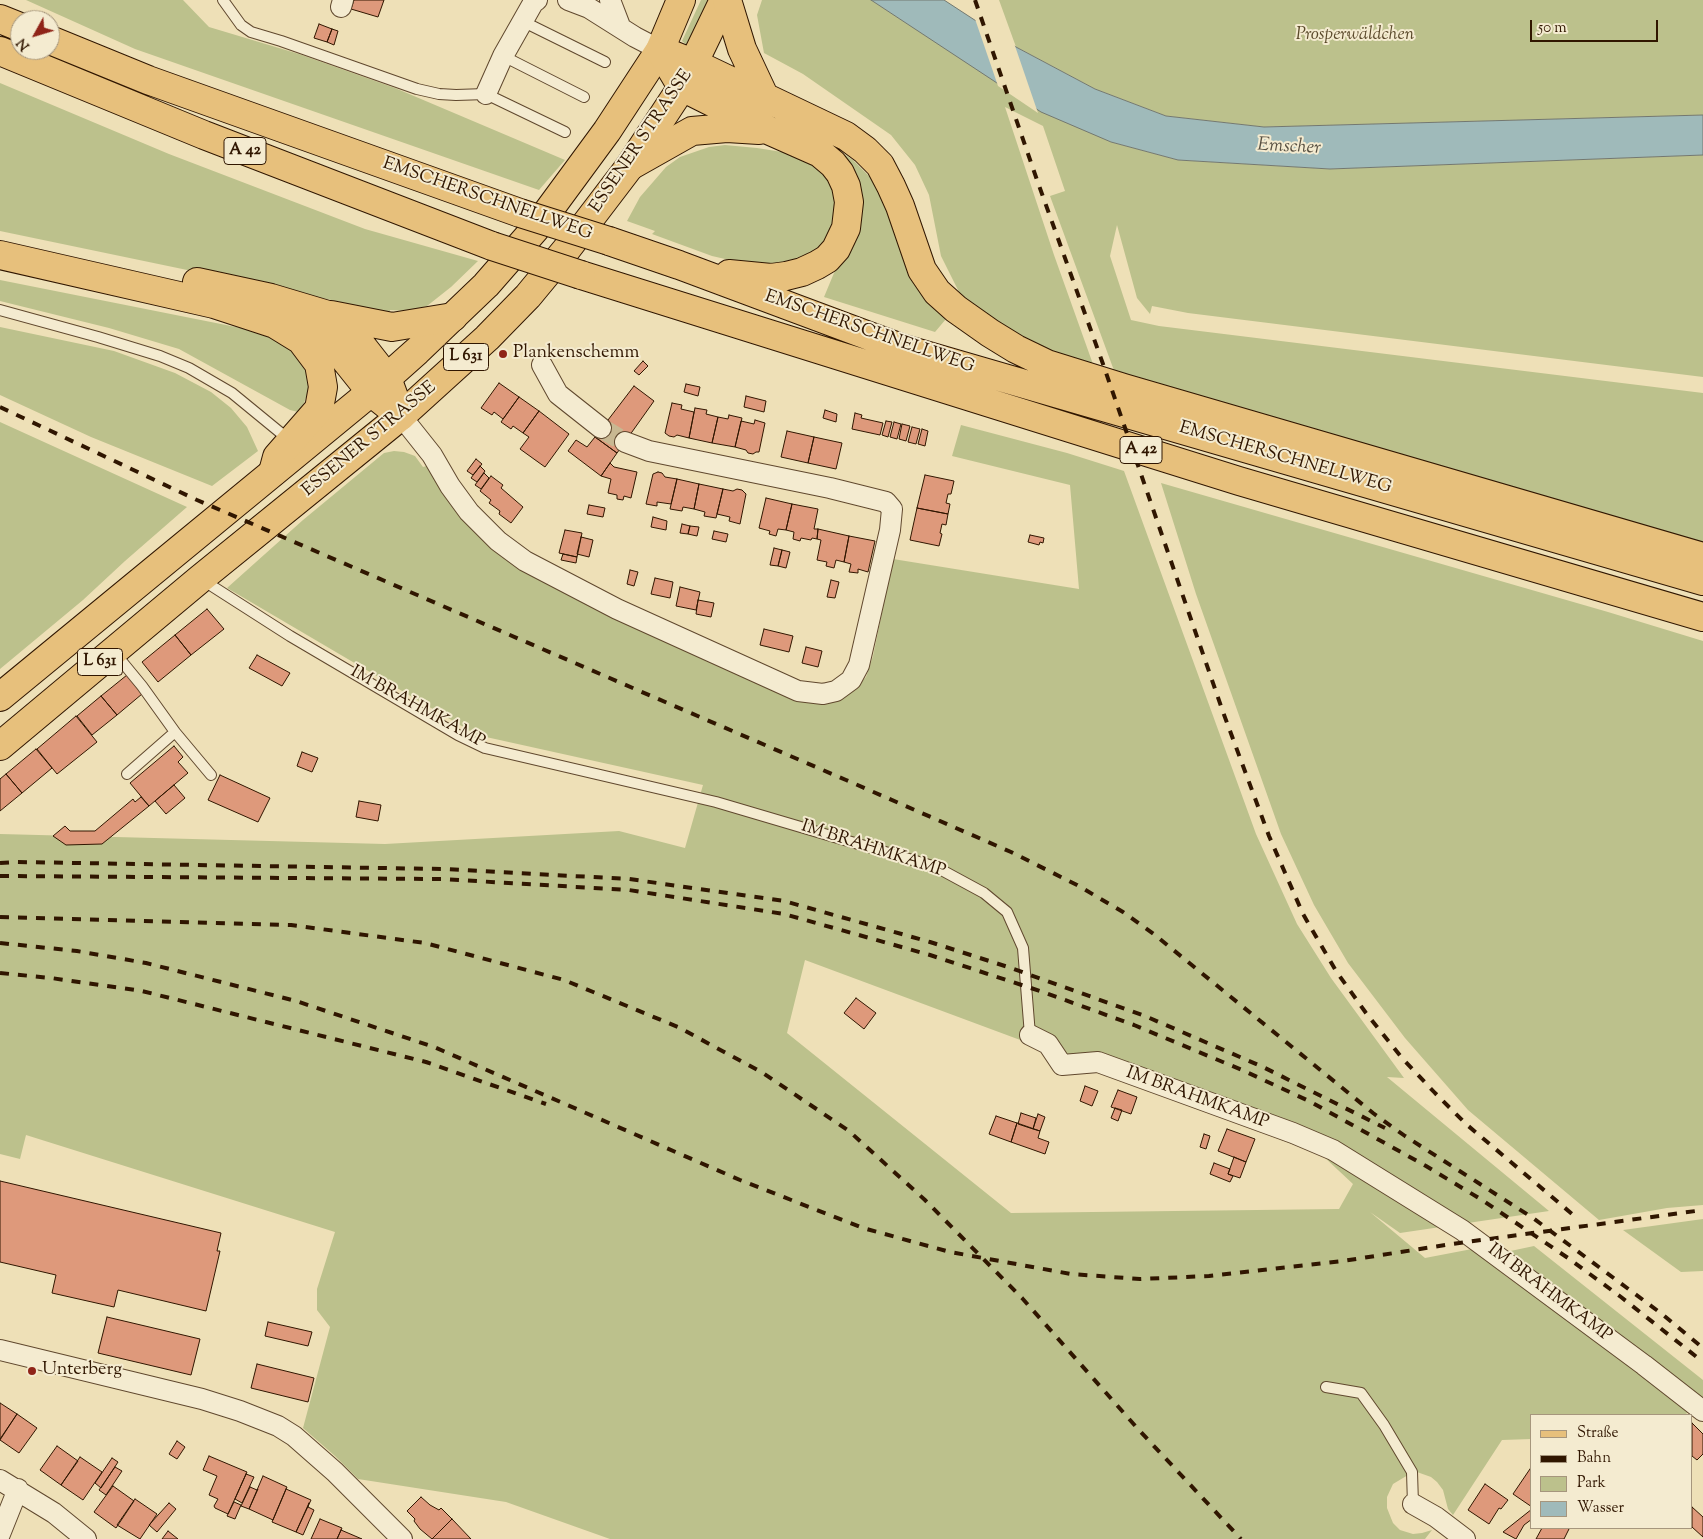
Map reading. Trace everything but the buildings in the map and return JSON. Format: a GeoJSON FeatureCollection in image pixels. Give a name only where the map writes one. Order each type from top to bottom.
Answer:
{"type":"FeatureCollection","features":[{"type":"Feature","properties":{"kind":"main road","name":"ESSENER STRASSE"},"geometry":{"type":"LineString","coordinates":[[0,698],[379,385],[486,284],[535,229],[601,139],[660,50],[681,0]]}},
{"type":"Feature","properties":{"kind":"main road","name":"ESSENER STRASSE"},"geometry":{"type":"LineString","coordinates":[[0,746],[200,579],[401,416],[487,338],[528,296],[566,250],[630,166],[682,87],[726,0]]}},
{"type":"Feature","properties":{"kind":"main road"},"geometry":{"type":"LineString","coordinates":[[726,0],[742,49],[765,98]]}},
{"type":"Feature","properties":{"kind":"main road","name":"EMSCHERSCHNELLWEG"},"geometry":{"type":"LineString","coordinates":[[60,44],[148,80],[520,213],[679,265],[904,349],[1703,581]]}},
{"type":"Feature","properties":{"kind":"main road"},"geometry":{"type":"LineString","coordinates":[[660,50],[695,64],[846,136],[865,150],[880,165],[900,206],[922,270],[938,292],[956,309],[1016,349],[1047,364],[1124,388],[1703,557]]}},
{"type":"Feature","properties":{"kind":"main road"},"geometry":{"type":"LineString","coordinates":[[660,50],[682,87],[768,130],[820,153],[840,173],[846,186],[849,202],[846,228],[836,249],[817,266],[802,272],[771,278],[679,265]]}},
{"type":"Feature","properties":{"kind":"main road","name":"A 42"},"geometry":{"type":"LineString","coordinates":[[0,51],[204,135],[492,246],[1238,481],[1703,617]]}},
{"type":"Feature","properties":{"kind":"main road"},"geometry":{"type":"LineString","coordinates":[[630,166],[692,131],[727,128],[768,130]]}},
{"type":"Feature","properties":{"kind":"main road"},"geometry":{"type":"LineString","coordinates":[[0,239],[271,298],[328,315],[392,327],[453,317]]}},
{"type":"Feature","properties":{"kind":"main road"},"geometry":{"type":"LineString","coordinates":[[0,255],[214,304],[275,324],[301,340],[319,364],[323,387],[319,409],[278,457],[273,472]]}},
{"type":"Feature","properties":{"kind":"main road"},"geometry":{"type":"LineString","coordinates":[[214,304],[255,308],[290,318],[325,340],[379,385]]}},
{"type":"Feature","properties":{"kind":"main road"},"geometry":{"type":"LineString","coordinates":[[328,315],[351,332],[379,385],[401,416]]}},
{"type":"Feature","properties":{"kind":"street"},"geometry":{"type":"LineString","coordinates":[[486,94],[503,56],[522,21],[533,3],[537,0]]}},
{"type":"Feature","properties":{"kind":"street","name":"ESSENER STRASSE"},"geometry":{"type":"LineString","coordinates":[[568,0],[589,8],[635,37],[660,50]]}},
{"type":"Feature","properties":{"kind":"street"},"geometry":{"type":"LineString","coordinates":[[610,0],[620,26]]}},
{"type":"Feature","properties":{"kind":"street"},"geometry":{"type":"LineString","coordinates":[[542,365],[558,394],[602,428]]}},
{"type":"Feature","properties":{"kind":"street"},"geometry":{"type":"LineString","coordinates":[[401,416],[432,456],[450,486],[469,512],[498,541],[526,561],[617,609],[798,691],[823,694],[836,691],[851,680],[860,665],[890,530],[892,510],[886,502],[830,488],[650,451],[624,442]]}},
{"type":"Feature","properties":{"kind":"street","name":"IM BRAHMKAMP"},"geometry":{"type":"LineString","coordinates":[[1030,1035],[1048,1044],[1062,1066],[1098,1062],[1293,1133],[1333,1150],[1462,1230],[1644,1364],[1703,1411]]}},
{"type":"Feature","properties":{"kind":"street"},"geometry":{"type":"LineString","coordinates":[[0,1350],[202,1399],[278,1426],[294,1436],[335,1472],[402,1539]]}},
{"type":"Feature","properties":{"kind":"street"},"geometry":{"type":"LineString","coordinates":[[0,1480],[18,1489],[54,1513],[86,1539]]}},
{"type":"Feature","properties":{"kind":"street"},"geometry":{"type":"LineString","coordinates":[[0,1534],[18,1489]]}},
{"type":"Feature","properties":{"kind":"street"},"geometry":{"type":"LineString","coordinates":[[1413,1504],[1436,1517],[1465,1539]]}},
{"type":"Feature","properties":{"kind":"lane"},"geometry":{"type":"LineString","coordinates":[[223,0],[241,25],[251,32],[439,94],[486,94],[565,132]]}},
{"type":"Feature","properties":{"kind":"lane"},"geometry":{"type":"LineString","coordinates":[[522,21],[605,62]]}},
{"type":"Feature","properties":{"kind":"lane"},"geometry":{"type":"LineString","coordinates":[[503,56],[584,97]]}},
{"type":"Feature","properties":{"kind":"lane"},"geometry":{"type":"LineString","coordinates":[[0,310],[160,356],[189,368],[232,393],[290,442]]}},
{"type":"Feature","properties":{"kind":"lane"},"geometry":{"type":"LineString","coordinates":[[1537,509],[1581,546]]}},
{"type":"Feature","properties":{"kind":"lane","name":"IM BRAHMKAMP"},"geometry":{"type":"LineString","coordinates":[[200,579],[382,691],[458,735],[485,748],[716,802],[936,867],[984,893],[1007,912],[1023,948],[1030,1035]]}},
{"type":"Feature","properties":{"kind":"lane"},"geometry":{"type":"LineString","coordinates":[[114,651],[211,776]]}},
{"type":"Feature","properties":{"kind":"lane"},"geometry":{"type":"LineString","coordinates":[[127,774],[175,732]]}},
{"type":"Feature","properties":{"kind":"lane"},"geometry":{"type":"LineString","coordinates":[[1326,1387],[1361,1393],[1384,1425],[1412,1472],[1413,1504]]}},
{"type":"Feature","properties":{"kind":"green space"},"geometry":{"type":"Polygon","coordinates":[[[26,0],[183,0],[209,27],[299,54],[395,88],[565,160],[539,190],[135,49],[60,15],[60,10],[48,10],[26,0]]]}},
{"type":"Feature","properties":{"kind":"green space"},"geometry":{"type":"Polygon","coordinates":[[[701,0],[710,0],[689,47],[682,41],[701,0]]]}},
{"type":"Feature","properties":{"kind":"green space"},"geometry":{"type":"Polygon","coordinates":[[[762,0],[871,0],[947,49],[1111,142],[1178,160],[1330,169],[1703,155],[1703,377],[1188,313],[1152,306],[1150,314],[1137,298],[1117,225],[1110,256],[1131,320],[1159,326],[1703,393],[1703,550],[1116,376],[1050,196],[1065,191],[1043,126],[1005,107],[1054,255],[1094,367],[1033,350],[965,304],[941,256],[929,195],[915,165],[891,135],[803,74],[764,53],[757,15],[762,0]]]}},
{"type":"Feature","properties":{"kind":"green space","name":"Prosperwäldchen"},"geometry":{"type":"Polygon","coordinates":[[[999,0],[1703,0],[1703,115],[1264,127],[1166,116],[1095,89],[1016,47],[999,0]]]}},
{"type":"Feature","properties":{"kind":"green space"},"geometry":{"type":"Polygon","coordinates":[[[0,83],[169,154],[365,229],[478,261],[451,287],[427,306],[408,311],[390,310],[389,318],[360,306],[0,231],[0,83]]]}},
{"type":"Feature","properties":{"kind":"green space"},"geometry":{"type":"Polygon","coordinates":[[[720,89],[838,150],[853,160],[876,183],[926,297],[946,319],[935,332],[824,297],[844,249],[855,198],[758,116],[720,89]]]}},
{"type":"Feature","properties":{"kind":"green space"},"geometry":{"type":"Polygon","coordinates":[[[725,145],[801,155],[822,170],[829,180],[836,200],[832,232],[819,249],[801,260],[772,264],[747,264],[712,256],[652,234],[655,231],[627,221],[640,197],[666,167],[680,157],[709,147],[725,145]]]}},
{"type":"Feature","properties":{"kind":"green space"},"geometry":{"type":"Polygon","coordinates":[[[0,280],[241,328],[275,339],[302,356],[311,384],[304,403],[298,412],[290,410],[179,349],[109,328],[0,301],[0,280]]]}},
{"type":"Feature","properties":{"kind":"green space"},"geometry":{"type":"Polygon","coordinates":[[[0,327],[114,351],[175,373],[211,392],[231,408],[247,427],[258,451],[212,486],[91,437],[0,395],[0,327]]]}},
{"type":"Feature","properties":{"kind":"green space"},"geometry":{"type":"Polygon","coordinates":[[[0,422],[187,507],[83,600],[0,669],[0,422]]]}},
{"type":"Feature","properties":{"kind":"green space"},"geometry":{"type":"Polygon","coordinates":[[[961,425],[1067,453],[1124,471],[1256,834],[1297,924],[1331,978],[1404,1078],[1387,1077],[1549,1211],[1400,1233],[1370,1212],[1425,1258],[1472,1249],[1506,1276],[1631,1365],[1689,1412],[1686,1414],[1530,1414],[1530,1439],[1502,1440],[1453,1515],[1448,1509],[1443,1490],[1431,1477],[1417,1472],[1393,1484],[1387,1497],[1387,1508],[1393,1523],[1400,1530],[1413,1534],[1432,1530],[1425,1539],[610,1539],[506,1502],[358,1479],[303,1428],[330,1327],[317,1310],[317,1289],[335,1232],[26,1135],[20,1159],[0,1154],[0,834],[385,844],[619,831],[685,848],[703,785],[477,735],[227,588],[303,520],[384,453],[404,452],[415,456],[423,467],[430,465],[508,560],[545,583],[797,697],[856,687],[866,677],[873,656],[893,559],[1079,589],[1070,485],[952,456],[961,425]],[[805,960],[787,1033],[1011,1213],[1339,1209],[1353,1184],[1323,1156],[805,960]]]}},
{"type":"Feature","properties":{"kind":"green space"},"geometry":{"type":"Polygon","coordinates":[[[1161,483],[1703,641],[1703,1205],[1667,1208],[1599,1220],[1468,1110],[1405,1038],[1348,963],[1314,905],[1281,834],[1196,594],[1161,483]]]}},
{"type":"Feature","properties":{"kind":"green space"},"geometry":{"type":"Polygon","coordinates":[[[1703,1219],[1703,1271],[1681,1272],[1623,1230],[1703,1219]]]}},
{"type":"Feature","properties":{"kind":"green space"},"geometry":{"type":"Polygon","coordinates":[[[1534,1246],[1703,1380],[1703,1400],[1501,1253],[1534,1246]]]}},
{"type":"Feature","properties":{"kind":"water","name":"Emscher"},"geometry":{"type":"Polygon","coordinates":[[[871,0],[944,0],[1016,47],[1095,89],[1166,116],[1264,127],[1703,115],[1703,155],[1330,169],[1178,160],[1111,142],[1041,112],[871,0]]]}},
{"type":"Feature","properties":{"kind":"pier"},"geometry":{"type":"Polygon","coordinates":[[[974,16],[1014,43],[1038,113],[998,86],[974,16]]]}},
{"type":"Feature","properties":{"kind":"tunnel"},"geometry":{"type":"LineString","coordinates":[[601,428],[625,442]]}},
{"type":"Feature","properties":{"kind":"railway"},"geometry":{"type":"LineString","coordinates":[[975,0],[1223,712],[1269,836],[1303,914],[1336,971],[1402,1058],[1466,1124],[1578,1219]]}},
{"type":"Feature","properties":{"kind":"railway"},"geometry":{"type":"LineString","coordinates":[[0,407],[197,500],[1011,852],[1077,885],[1123,912],[1155,935],[1373,1113],[1405,1136],[1533,1218],[1662,1314],[1703,1348]]}},
{"type":"Feature","properties":{"kind":"railway"},"geometry":{"type":"LineString","coordinates":[[0,863],[443,869],[629,879],[784,901],[930,942],[1008,967],[1145,1016],[1263,1067],[1385,1128]]}},
{"type":"Feature","properties":{"kind":"railway"},"geometry":{"type":"LineString","coordinates":[[0,876],[441,879],[629,890],[784,914],[930,955],[1040,991],[1134,1025],[1242,1070],[1309,1101],[1426,1166],[1482,1200],[1568,1258],[1703,1362]]}},
{"type":"Feature","properties":{"kind":"railway"},"geometry":{"type":"LineString","coordinates":[[0,917],[291,925],[425,943],[564,980],[678,1027],[763,1073],[849,1131],[925,1200],[1022,1298],[1138,1429],[1241,1539]]}},
{"type":"Feature","properties":{"kind":"railway"},"geometry":{"type":"LineString","coordinates":[[0,943],[77,951],[146,963],[296,1001],[434,1047],[740,1180],[863,1228],[950,1252],[1071,1274],[1140,1279],[1209,1276],[1343,1261],[1452,1244],[1703,1210]]}},
{"type":"Feature","properties":{"kind":"railway"},"geometry":{"type":"LineString","coordinates":[[0,973],[142,991],[426,1062],[546,1104]]}},
{"type":"Feature","properties":{"kind":"place","name":"Plankenschemm"},"geometry":{"type":"Point","coordinates":[503,354]}},
{"type":"Feature","properties":{"kind":"place","name":"Unterberg"},"geometry":{"type":"Point","coordinates":[32,1371]}}]}
